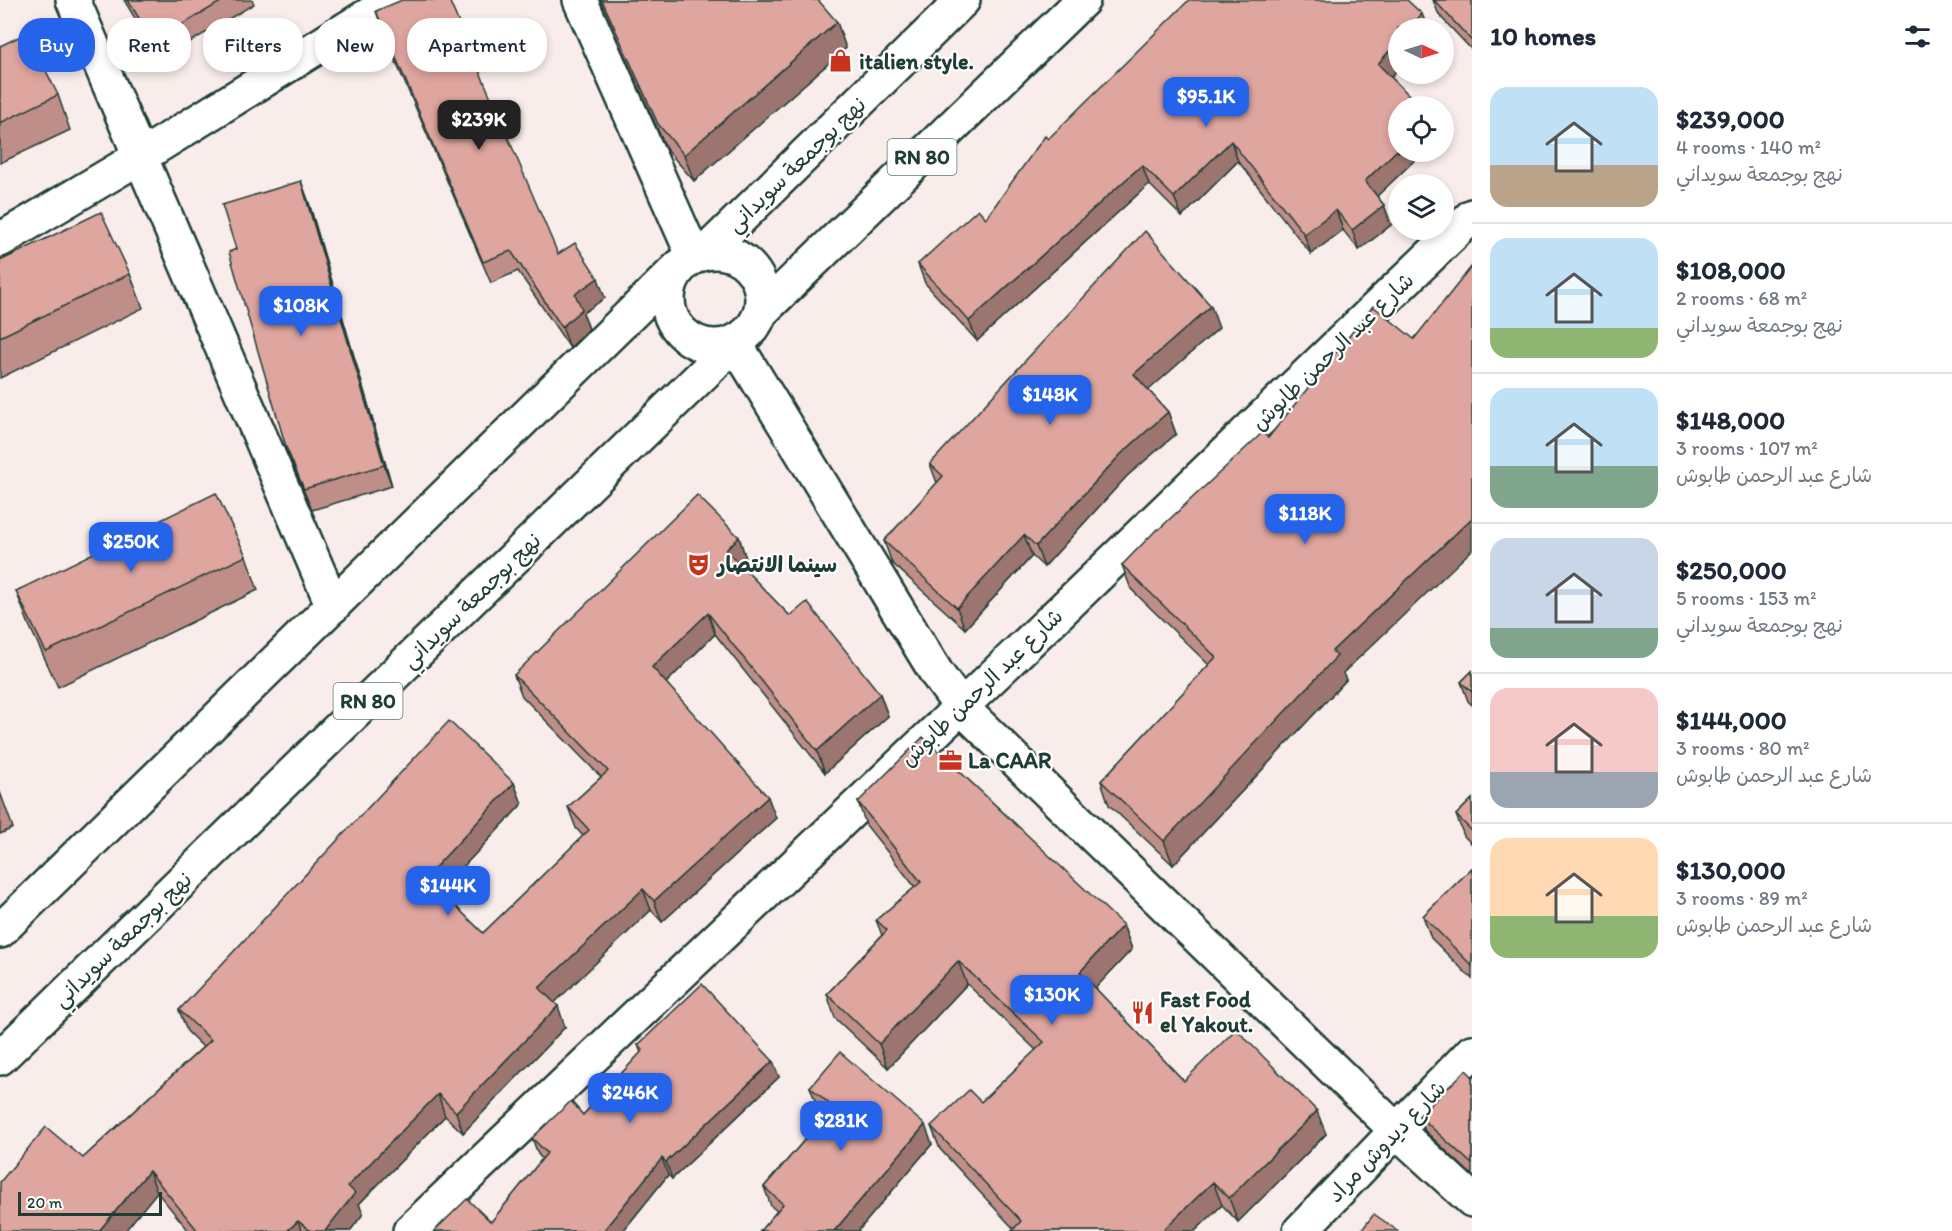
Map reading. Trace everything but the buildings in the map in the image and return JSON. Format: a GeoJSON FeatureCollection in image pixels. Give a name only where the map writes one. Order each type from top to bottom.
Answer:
{"type":"FeatureCollection","features":[{"type":"Feature","properties":{"kind":"street"},"geometry":{"type":"LineString","coordinates":[[73,0],[333,606]]}},
{"type":"Feature","properties":{"kind":"street"},"geometry":{"type":"LineString","coordinates":[[0,240],[140,157],[393,0]]}},
{"type":"Feature","properties":{"kind":"street"},"geometry":{"type":"LineString","coordinates":[[580,0],[693,258]]}},
{"type":"Feature","properties":{"kind":"street","name":"نهج بوجمعة سويداني"},"geometry":{"type":"LineString","coordinates":[[0,931],[333,606],[963,0]]}},
{"type":"Feature","properties":{"kind":"street","name":"RN 80"},"geometry":{"type":"LineString","coordinates":[[760,313],[1083,0]]}},
{"type":"Feature","properties":{"kind":"street","name":"شارع عبد الرحمن طابوش"},"geometry":{"type":"LineString","coordinates":[[410,1231],[961,707],[1472,216]]}},
{"type":"Feature","properties":{"kind":"street"},"geometry":{"type":"LineString","coordinates":[[721,252],[734,256],[746,263],[755,273],[761,286],[763,300],[760,313],[755,326],[735,343],[719,347],[703,345],[688,339],[676,327],[669,313],[668,296],[671,280],[693,258],[721,252]]}},
{"type":"Feature","properties":{"kind":"street"},"geometry":{"type":"LineString","coordinates":[[735,343],[937,674],[961,707],[1397,1131],[1472,1200]]}},
{"type":"Feature","properties":{"kind":"street","name":"نهج بوجمعة سويداني"},"geometry":{"type":"LineString","coordinates":[[0,1058],[735,343]]}},
{"type":"Feature","properties":{"kind":"street","name":"شارع ديدوش مراد"},"geometry":{"type":"LineString","coordinates":[[1300,1231],[1472,1052]]}},
{"type":"Feature","properties":{"kind":"place","name":"italien style."},"geometry":{"type":"Point","coordinates":[841,61]}},
{"type":"Feature","properties":{"kind":"place","name":"سينما الانتصار"},"geometry":{"type":"Point","coordinates":[699,564]}},
{"type":"Feature","properties":{"kind":"place","name":"La CAAR"},"geometry":{"type":"Point","coordinates":[950,760]}},
{"type":"Feature","properties":{"kind":"place","name":"Fast Food el Yakout."},"geometry":{"type":"Point","coordinates":[1142,1012]}}]}
